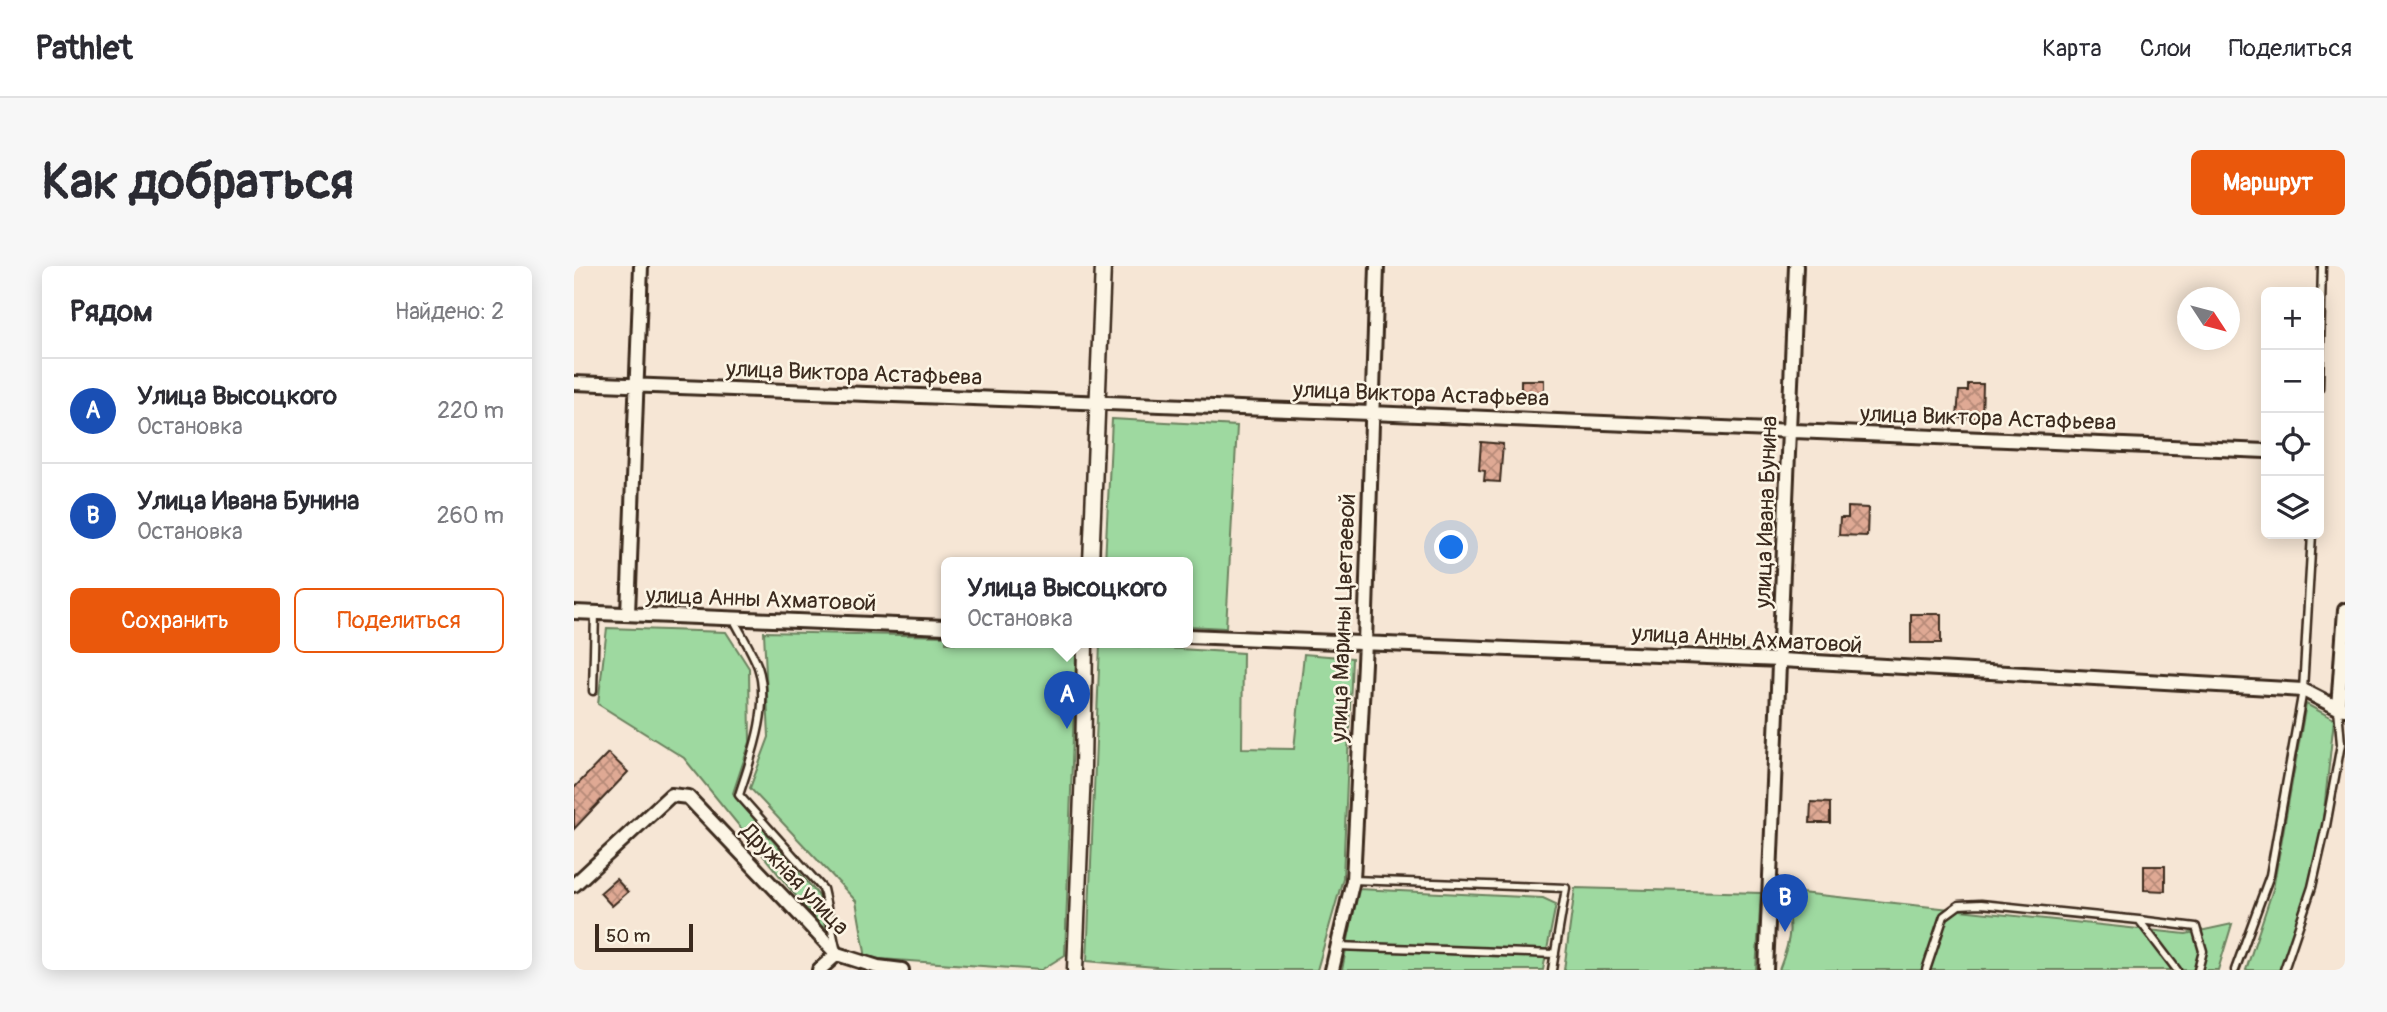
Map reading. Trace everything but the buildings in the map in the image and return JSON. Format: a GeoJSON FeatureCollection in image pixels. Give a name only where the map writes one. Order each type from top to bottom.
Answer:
{"type":"FeatureCollection","features":[{"type":"Feature","properties":{"kind":"street"},"geometry":{"type":"LineString","coordinates":[[628,614],[641,266]]}},
{"type":"Feature","properties":{"kind":"street"},"geometry":{"type":"LineString","coordinates":[[1091,557],[1103,266]]}},
{"type":"Feature","properties":{"kind":"street","name":"улица Марины Цветаевой"},"geometry":{"type":"LineString","coordinates":[[1332,970],[1353,880],[1365,643],[1377,266]]}},
{"type":"Feature","properties":{"kind":"street","name":"улица Ивана Бунина"},"geometry":{"type":"LineString","coordinates":[[1766,970],[1796,266]]}},
{"type":"Feature","properties":{"kind":"street","name":"улица Виктора Астафьева"},"geometry":{"type":"LineString","coordinates":[[574,383],[2261,451]]}},
{"type":"Feature","properties":{"kind":"street"},"geometry":{"type":"LineString","coordinates":[[2303,690],[2342,708],[2345,610]]}},
{"type":"Feature","properties":{"kind":"street","name":"улица Анны Ахматовой"},"geometry":{"type":"LineString","coordinates":[[574,612],[941,627]]}},
{"type":"Feature","properties":{"kind":"street","name":"улица Анны Ахматовой"},"geometry":{"type":"LineString","coordinates":[[1193,636],[1781,660],[2303,690]]}},
{"type":"Feature","properties":{"kind":"street"},"geometry":{"type":"LineString","coordinates":[[1075,970],[1085,648]]}},
{"type":"Feature","properties":{"kind":"street","name":"Дружная улица"},"geometry":{"type":"LineString","coordinates":[[574,885],[671,796],[688,797],[837,954],[878,967],[902,970]]}},
{"type":"Feature","properties":{"kind":"street"},"geometry":{"type":"LineString","coordinates":[[819,970],[837,954]]}},
{"type":"Feature","properties":{"kind":"street"},"geometry":{"type":"LineString","coordinates":[[836,970],[837,954]]}},
{"type":"Feature","properties":{"kind":"lane"},"geometry":{"type":"LineString","coordinates":[[2320,350],[2322,266]]}},
{"type":"Feature","properties":{"kind":"lane"},"geometry":{"type":"LineString","coordinates":[[2235,970],[2270,875],[2303,690],[2312,539]]}},
{"type":"Feature","properties":{"kind":"lane"},"geometry":{"type":"LineString","coordinates":[[593,691],[596,613]]}},
{"type":"Feature","properties":{"kind":"lane"},"geometry":{"type":"LineString","coordinates":[[733,618],[758,669],[762,702],[755,746],[739,795],[823,889],[837,954]]}},
{"type":"Feature","properties":{"kind":"lane"},"geometry":{"type":"LineString","coordinates":[[2284,970],[2312,887],[2326,826],[2341,744],[2342,708]]}},
{"type":"Feature","properties":{"kind":"lane"},"geometry":{"type":"LineString","coordinates":[[1353,880],[1566,888],[1552,970]]}},
{"type":"Feature","properties":{"kind":"lane"},"geometry":{"type":"LineString","coordinates":[[1926,970],[1944,916],[1959,905],[1981,904],[2196,927],[2203,951],[2198,970]]}},
{"type":"Feature","properties":{"kind":"lane"},"geometry":{"type":"LineString","coordinates":[[2139,920],[2177,970]]}},
{"type":"Feature","properties":{"kind":"lane"},"geometry":{"type":"LineString","coordinates":[[1338,946],[1555,954]]}},
{"type":"Feature","properties":{"kind":"green space"},"geometry":{"type":"Polygon","coordinates":[[[1112,419],[1237,426],[1226,628],[1193,626],[1193,557],[1105,557],[1112,419]]]}},
{"type":"Feature","properties":{"kind":"green space"},"geometry":{"type":"Polygon","coordinates":[[[607,628],[726,632],[749,668],[750,742],[733,793],[819,896],[826,933],[684,758],[598,704],[607,628]]]}},
{"type":"Feature","properties":{"kind":"green space"},"geometry":{"type":"Polygon","coordinates":[[[764,632],[941,636],[941,648],[1070,648],[1076,654],[1065,955],[1041,970],[866,958],[856,901],[750,788],[769,737],[764,632]]]}},
{"type":"Feature","properties":{"kind":"green space"},"geometry":{"type":"Polygon","coordinates":[[[1100,648],[1164,648],[1243,653],[1242,748],[1294,749],[1304,654],[1352,658],[1343,878],[1317,970],[1190,970],[1087,961],[1100,648]]]}},
{"type":"Feature","properties":{"kind":"green space"},"geometry":{"type":"Polygon","coordinates":[[[2306,704],[2334,719],[2322,829],[2306,895],[2280,970],[2246,970],[2273,889],[2306,704]]]}},
{"type":"Feature","properties":{"kind":"green space"},"geometry":{"type":"Polygon","coordinates":[[[1575,888],[1761,893],[1756,970],[1564,970],[1575,888]]]}},
{"type":"Feature","properties":{"kind":"green space"},"geometry":{"type":"Polygon","coordinates":[[[1358,889],[1543,898],[1556,904],[1543,970],[1342,970],[1358,889]]]}},
{"type":"Feature","properties":{"kind":"green space"},"geometry":{"type":"Polygon","coordinates":[[[1782,891],[2186,934],[2232,924],[2218,970],[1779,970],[1790,931],[1782,891]]]}},
{"type":"Feature","properties":{"kind":"place","name":"Улица Высоцкого"},"geometry":{"type":"Point","coordinates":[1067,729]}},
{"type":"Feature","properties":{"kind":"place","name":"Улица Ивана Бунина"},"geometry":{"type":"Point","coordinates":[1785,932]}}]}
